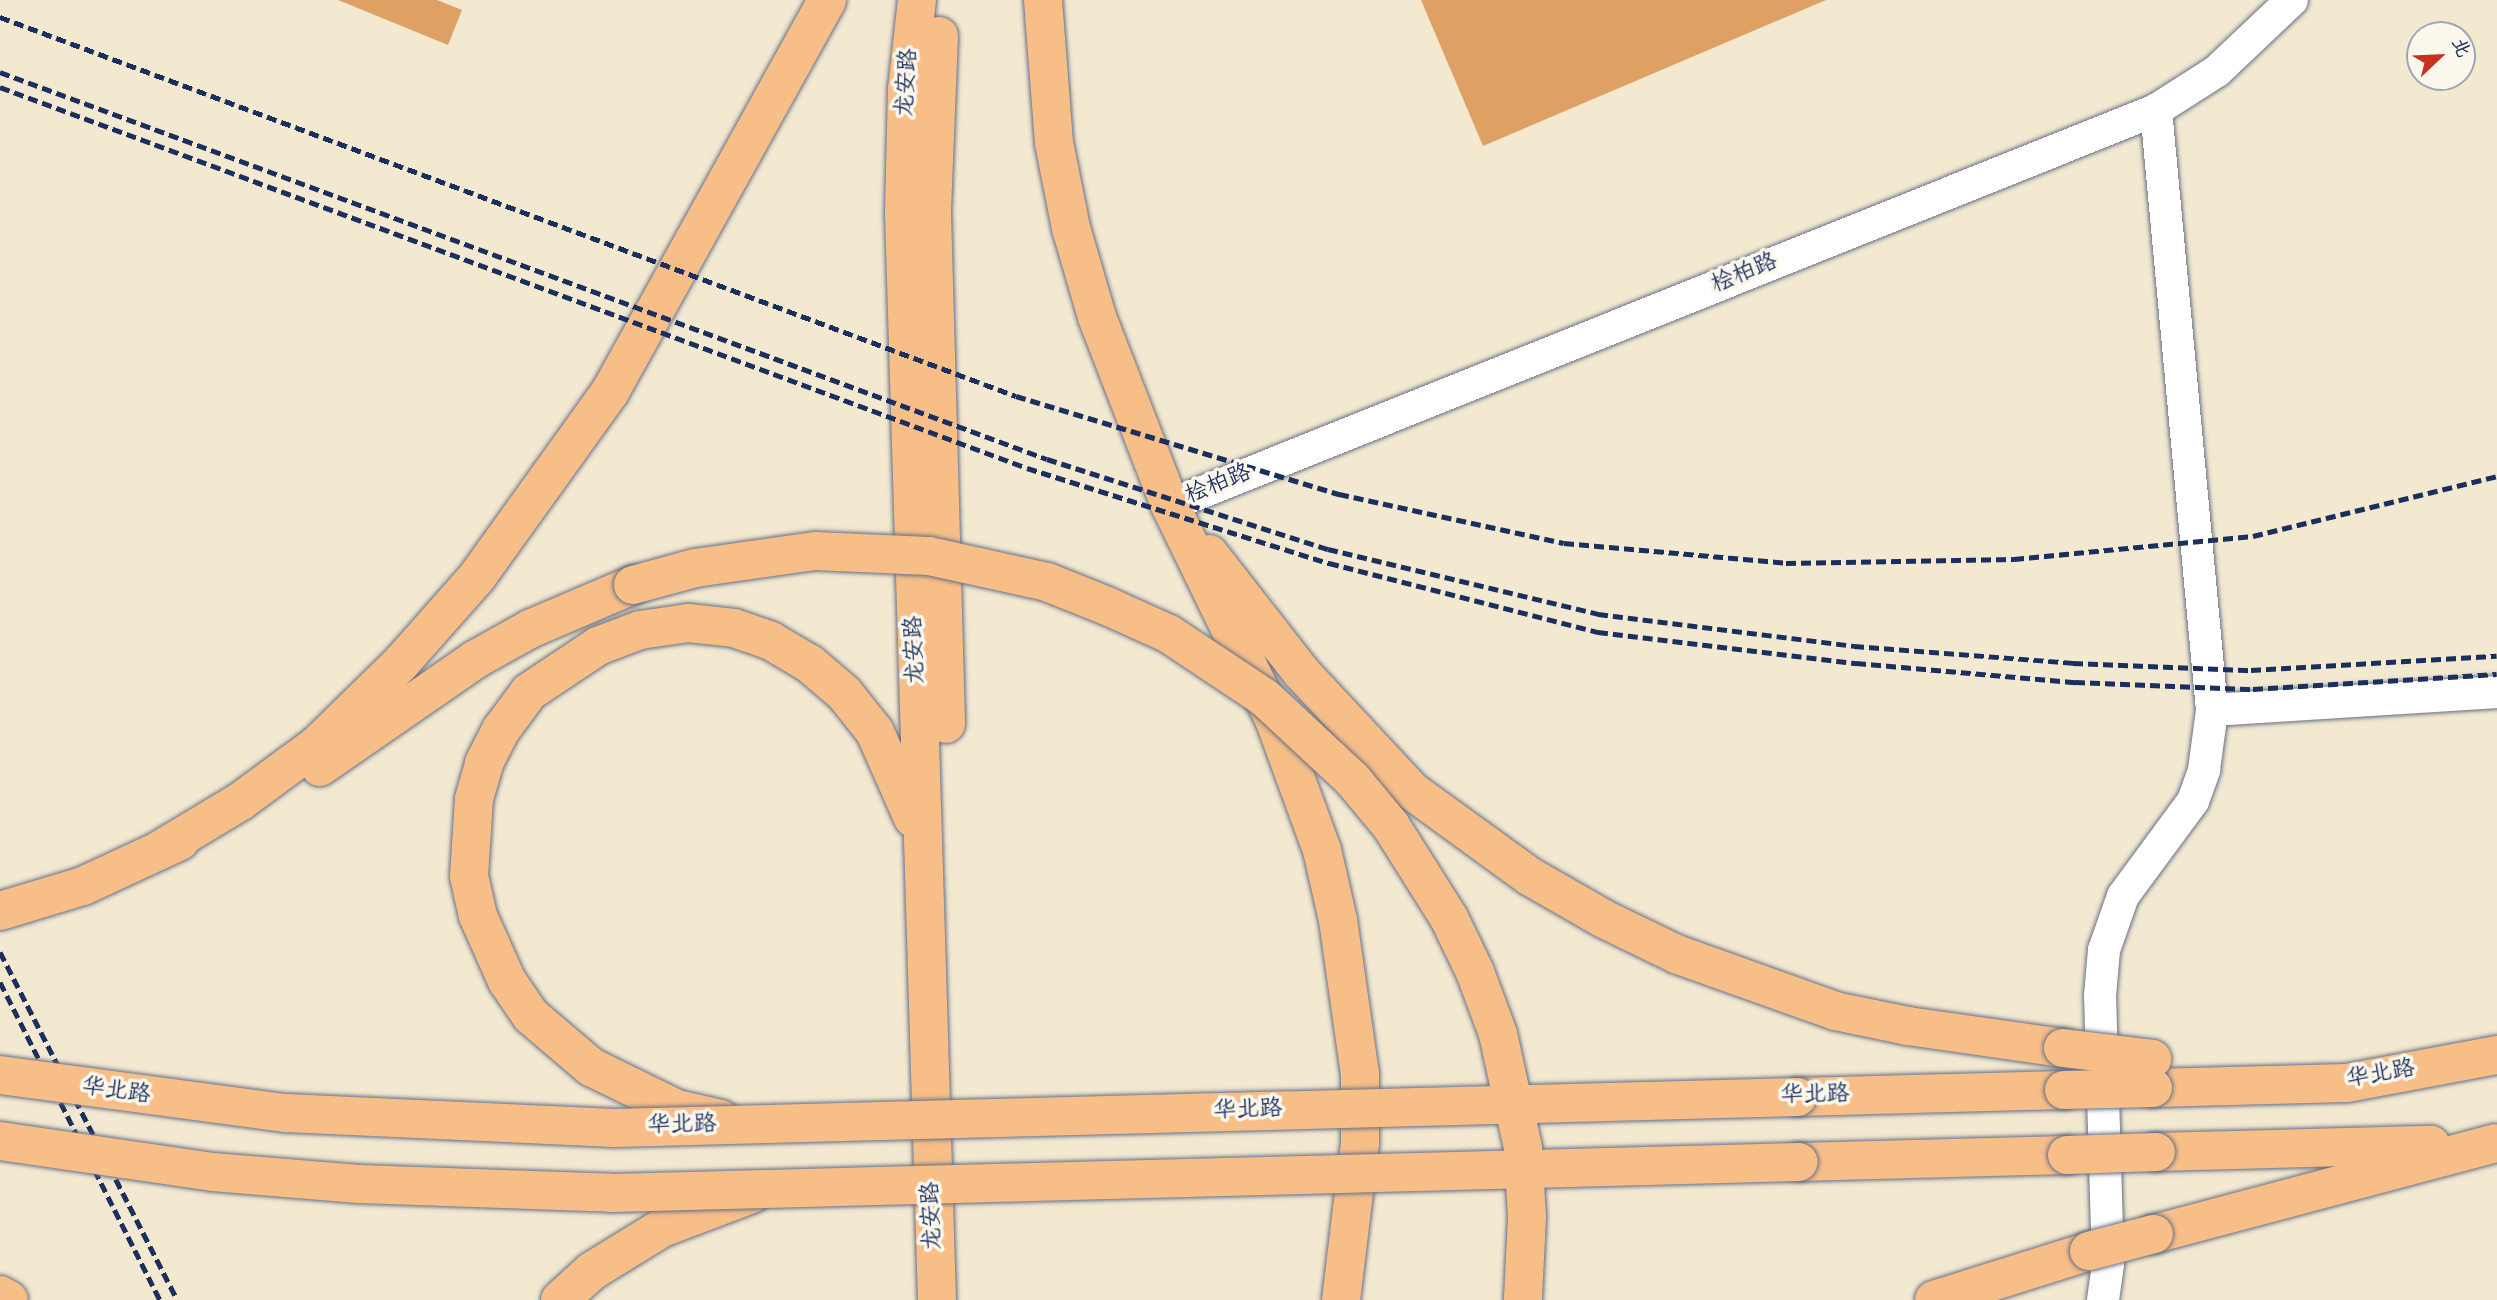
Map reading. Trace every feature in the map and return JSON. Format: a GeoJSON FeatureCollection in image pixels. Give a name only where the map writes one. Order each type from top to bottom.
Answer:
{"type":"FeatureCollection","features":[{"type":"Feature","properties":{"kind":"highway"},"geometry":{"type":"LineString","coordinates":[[158,852],[241,801],[317,745],[400,664],[477,578],[610,392],[725,189],[827,0]]}},
{"type":"Feature","properties":{"kind":"highway","name":"龙安路"},"geometry":{"type":"LineString","coordinates":[[917,0],[907,89],[904,214],[937,1300]]}},
{"type":"Feature","properties":{"kind":"highway","name":"龙安路"},"geometry":{"type":"LineString","coordinates":[[943,0],[934,90],[932,212],[963,1300]]}},
{"type":"Feature","properties":{"kind":"highway"},"geometry":{"type":"LineString","coordinates":[[1043,0],[1054,143],[1071,228],[1097,317],[1170,505],[1274,719],[1322,850],[1338,920],[1360,1074],[1360,1143],[1341,1300]]}},
{"type":"Feature","properties":{"kind":"highway"},"geometry":{"type":"LineString","coordinates":[[1170,505],[1360,740],[1412,790],[1529,876],[1676,954],[1759,987],[1835,1011],[1909,1026],[2063,1048],[2153,1073]]}},
{"type":"Feature","properties":{"kind":"highway"},"geometry":{"type":"LineString","coordinates":[[0,911],[83,886],[277,793],[521,634],[633,586],[695,568],[815,551],[929,556],[1047,582],[1168,634],[1265,698],[1352,779],[1422,871],[1475,972],[1513,1092],[1527,1217],[1523,1300]]}},
{"type":"Feature","properties":{"kind":"highway"},"geometry":{"type":"LineString","coordinates":[[764,1125],[677,1109],[631,1090],[559,1044],[531,1016],[507,981],[478,916],[469,876],[468,840],[484,763],[501,730],[529,692],[565,663],[639,630],[688,624],[734,628],[771,641],[810,664],[844,693],[875,732],[897,774],[924,868]]}},
{"type":"Feature","properties":{"kind":"highway","name":"华北路"},"geometry":{"type":"LineString","coordinates":[[0,1075],[179,1102],[368,1118],[615,1128],[2064,1090],[2153,1073],[2347,1083],[2497,1055]]}},
{"type":"Feature","properties":{"kind":"highway"},"geometry":{"type":"LineString","coordinates":[[0,1141],[213,1172],[359,1184],[612,1193],[2496,1144]]}},
{"type":"Feature","properties":{"kind":"highway"},"geometry":{"type":"LineString","coordinates":[[1934,1300],[2089,1251],[2496,1144]]}},
{"type":"Feature","properties":{"kind":"highway"},"geometry":{"type":"LineString","coordinates":[[560,1300],[603,1264],[662,1228],[699,1210],[774,1189]]}},
{"type":"Feature","properties":{"kind":"highway"},"geometry":{"type":"LineString","coordinates":[[0,1295],[9,1300]]}},
{"type":"Feature","properties":{"kind":"street","name":"桧柏路"},"geometry":{"type":"LineString","coordinates":[[1170,505],[2156,110],[2217,71],[2292,0]]}},
{"type":"Feature","properties":{"kind":"street"},"geometry":{"type":"LineString","coordinates":[[2103,1300],[2108,1264],[2100,996],[2104,950],[2123,896],[2193,801],[2204,770],[2212,710],[2156,110]]}},
{"type":"Feature","properties":{"kind":"street"},"geometry":{"type":"LineString","coordinates":[[2212,710],[2497,692]]}},
{"type":"Feature","properties":{"kind":"building"},"geometry":{"type":"Polygon","coordinates":[[[338,0],[437,0],[462,10],[448,45],[338,0]]]}},
{"type":"Feature","properties":{"kind":"building"},"geometry":{"type":"Polygon","coordinates":[[[1421,0],[1826,0],[1483,146],[1421,0]]]}},
{"type":"Feature","properties":{"kind":"railway"},"geometry":{"type":"LineString","coordinates":[[0,17],[1016,396],[1339,494],[1564,543],[1786,563],[2014,559],[2253,536],[2497,476]]}},
{"type":"Feature","properties":{"kind":"railway"},"geometry":{"type":"LineString","coordinates":[[0,72],[1047,459],[1328,549],[1598,614],[1854,646],[2073,663],[2251,670],[2497,656]]}},
{"type":"Feature","properties":{"kind":"railway"},"geometry":{"type":"LineString","coordinates":[[0,87],[1027,468],[1329,563],[1598,632],[1856,663],[2075,682],[2253,689],[2497,674]]}},
{"type":"Feature","properties":{"kind":"railway"},"geometry":{"type":"LineString","coordinates":[[0,952],[177,1300]]}},
{"type":"Feature","properties":{"kind":"railway"},"geometry":{"type":"LineString","coordinates":[[0,982],[160,1300]]}}]}
